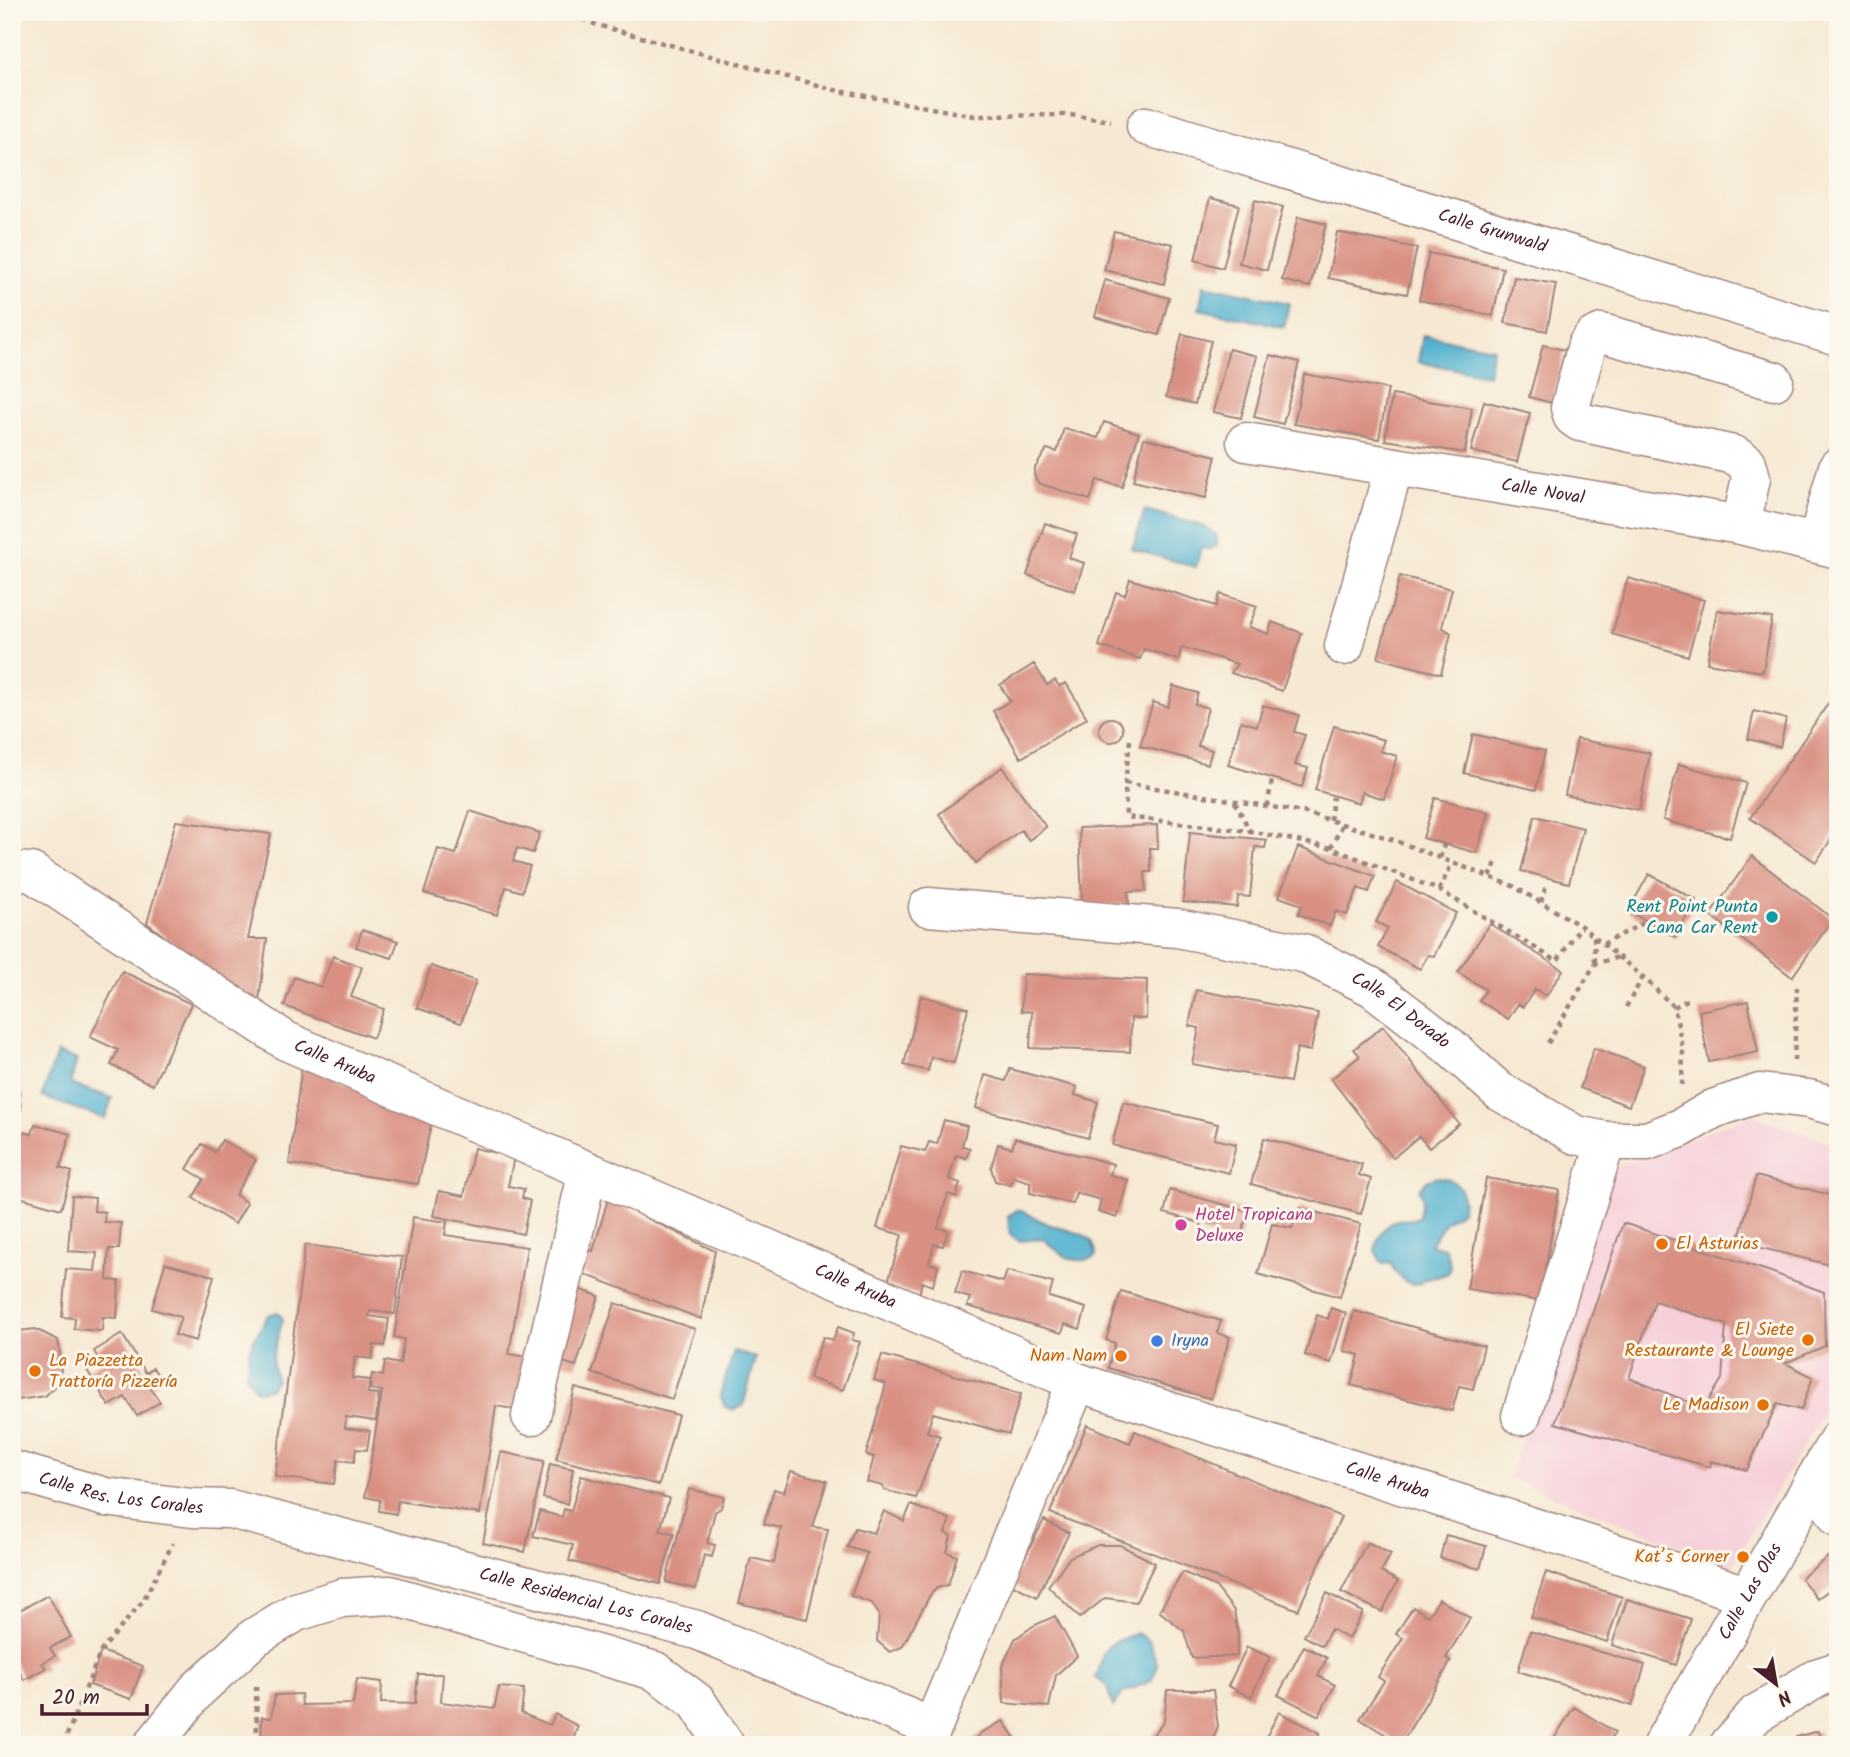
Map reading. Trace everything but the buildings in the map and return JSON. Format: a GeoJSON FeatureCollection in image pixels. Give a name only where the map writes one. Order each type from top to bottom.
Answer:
{"type":"FeatureCollection","features":[{"type":"Feature","properties":{"kind":"street","name":"Calle Grunwald"},"geometry":{"type":"LineString","coordinates":[[1146,126],[1838,336]]}},
{"type":"Feature","properties":{"kind":"street"},"geometry":{"type":"LineString","coordinates":[[1741,525],[1751,478],[1747,463],[1734,455],[1580,422],[1573,417],[1570,408],[1587,345],[1593,337],[1602,333],[1774,381]]}},
{"type":"Feature","properties":{"kind":"street","name":"Calle Noval"},"geometry":{"type":"LineString","coordinates":[[1246,442],[1741,525],[1827,546]]}},
{"type":"Feature","properties":{"kind":"street"},"geometry":{"type":"LineString","coordinates":[[1344,646],[1394,467]]}},
{"type":"Feature","properties":{"kind":"street"},"geometry":{"type":"LineString","coordinates":[[1827,546],[1838,467]]}},
{"type":"Feature","properties":{"kind":"street","name":"Calle Aruba"},"geometry":{"type":"LineString","coordinates":[[12,871],[31,872],[286,1041],[1077,1382],[1747,1595]]}},
{"type":"Feature","properties":{"kind":"street","name":"Calle El Dorado"},"geometry":{"type":"LineString","coordinates":[[928,906],[1177,928],[1303,953],[1372,987],[1449,1046],[1499,1091],[1576,1135],[1606,1141],[1647,1141],[1681,1128],[1713,1109],[1759,1093],[1793,1096],[1838,1107]]}},
{"type":"Feature","properties":{"kind":"street"},"geometry":{"type":"LineString","coordinates":[[1521,1416],[1606,1141]]}},
{"type":"Feature","properties":{"kind":"street"},"geometry":{"type":"LineString","coordinates":[[531,1416],[588,1171]]}},
{"type":"Feature","properties":{"kind":"street"},"geometry":{"type":"LineString","coordinates":[[920,1739],[1077,1382]]}},
{"type":"Feature","properties":{"kind":"street","name":"Calle Las Olas"},"geometry":{"type":"LineString","coordinates":[[1662,1745],[1838,1440]]}},
{"type":"Feature","properties":{"kind":"street","name":"Calle Res. Los Corales"},"geometry":{"type":"LineString","coordinates":[[12,1470],[105,1497],[192,1508],[230,1509]]}},
{"type":"Feature","properties":{"kind":"street"},"geometry":{"type":"LineString","coordinates":[[1815,1480],[1838,1517]]}},
{"type":"Feature","properties":{"kind":"street","name":"Calle Residencial Los Corales"},"geometry":{"type":"LineString","coordinates":[[230,1509],[697,1630],[920,1739]]}},
{"type":"Feature","properties":{"kind":"street"},"geometry":{"type":"LineString","coordinates":[[153,1745],[197,1690],[255,1637],[296,1612],[342,1598],[390,1595],[655,1671],[697,1702],[725,1745]]}},
{"type":"Feature","properties":{"kind":"street"},"geometry":{"type":"LineString","coordinates":[[1728,1745],[1756,1714],[1819,1677],[1838,1671]]}},
{"type":"Feature","properties":{"kind":"path"},"geometry":{"type":"LineString","coordinates":[[564,12],[597,25],[839,91],[975,116],[1070,115],[1146,126]]}},
{"type":"Feature","properties":{"kind":"path"},"geometry":{"type":"LineString","coordinates":[[1130,740],[1125,783],[1126,817],[1250,831],[1331,848],[1439,890],[1557,961],[1581,926]]}},
{"type":"Feature","properties":{"kind":"path"},"geometry":{"type":"LineString","coordinates":[[1267,806],[1272,781]]}},
{"type":"Feature","properties":{"kind":"path"},"geometry":{"type":"LineString","coordinates":[[1125,783],[1303,812],[1391,839],[1513,886],[1581,926],[1643,977],[1674,1007],[1683,1049],[1681,1128]]}},
{"type":"Feature","properties":{"kind":"path"},"geometry":{"type":"LineString","coordinates":[[1330,820],[1333,797]]}},
{"type":"Feature","properties":{"kind":"path"},"geometry":{"type":"LineString","coordinates":[[1235,801],[1250,831]]}},
{"type":"Feature","properties":{"kind":"path"},"geometry":{"type":"LineString","coordinates":[[1331,848],[1342,824]]}},
{"type":"Feature","properties":{"kind":"path"},"geometry":{"type":"LineString","coordinates":[[1440,858],[1445,842]]}},
{"type":"Feature","properties":{"kind":"path"},"geometry":{"type":"LineString","coordinates":[[1490,877],[1497,860]]}},
{"type":"Feature","properties":{"kind":"path"},"geometry":{"type":"LineString","coordinates":[[1439,890],[1452,863]]}},
{"type":"Feature","properties":{"kind":"path"},"geometry":{"type":"LineString","coordinates":[[1541,902],[1547,883]]}},
{"type":"Feature","properties":{"kind":"path"},"geometry":{"type":"LineString","coordinates":[[1603,944],[1655,917]]}},
{"type":"Feature","properties":{"kind":"path"},"geometry":{"type":"LineString","coordinates":[[1548,1043],[1595,964],[1594,937]]}},
{"type":"Feature","properties":{"kind":"path"},"geometry":{"type":"LineString","coordinates":[[1595,964],[1618,957]]}},
{"type":"Feature","properties":{"kind":"path"},"geometry":{"type":"LineString","coordinates":[[1626,1007],[1643,977]]}},
{"type":"Feature","properties":{"kind":"path"},"geometry":{"type":"LineString","coordinates":[[1793,1096],[1797,987]]}},
{"type":"Feature","properties":{"kind":"path"},"geometry":{"type":"LineString","coordinates":[[1674,1007],[1689,999]]}},
{"type":"Feature","properties":{"kind":"path"},"geometry":{"type":"LineString","coordinates":[[63,1745],[101,1651],[143,1601],[192,1508]]}},
{"type":"Feature","properties":{"kind":"path"},"geometry":{"type":"LineString","coordinates":[[255,1637],[257,1745]]}},
{"type":"Feature","properties":{"kind":"shaded area"},"geometry":{"type":"Polygon","coordinates":[[[1751,1115],[1838,1145],[1838,1387],[1732,1567],[1509,1478],[1615,1166],[1751,1115]]]}},
{"type":"Feature","properties":{"kind":"water"},"geometry":{"type":"Polygon","coordinates":[[[1204,285],[1289,303],[1284,327],[1199,309],[1204,285]]]}},
{"type":"Feature","properties":{"kind":"water"},"geometry":{"type":"Polygon","coordinates":[[[1423,335],[1493,348],[1488,375],[1418,362],[1423,335]]]}},
{"type":"Feature","properties":{"kind":"water"},"geometry":{"type":"Polygon","coordinates":[[[1145,510],[1206,527],[1217,536],[1217,546],[1210,549],[1201,548],[1196,567],[1132,549],[1145,510]]]}},
{"type":"Feature","properties":{"kind":"water"},"geometry":{"type":"Polygon","coordinates":[[[57,1053],[77,1060],[70,1084],[112,1098],[105,1119],[42,1097],[57,1053]]]}},
{"type":"Feature","properties":{"kind":"water"},"geometry":{"type":"Polygon","coordinates":[[[1438,1177],[1449,1179],[1460,1187],[1463,1201],[1461,1211],[1445,1222],[1430,1245],[1445,1248],[1450,1265],[1448,1273],[1411,1284],[1400,1277],[1390,1263],[1383,1264],[1375,1251],[1376,1247],[1382,1232],[1392,1222],[1419,1217],[1422,1199],[1419,1189],[1426,1181],[1438,1177]]]}},
{"type":"Feature","properties":{"kind":"water"},"geometry":{"type":"Polygon","coordinates":[[[1017,1210],[1086,1237],[1095,1247],[1096,1256],[1074,1260],[1061,1254],[1043,1239],[1018,1241],[1010,1235],[1008,1216],[1017,1210]]]}},
{"type":"Feature","properties":{"kind":"water"},"geometry":{"type":"Polygon","coordinates":[[[278,1312],[283,1319],[272,1359],[276,1380],[269,1389],[257,1391],[246,1376],[250,1347],[268,1315],[278,1312]]]}},
{"type":"Feature","properties":{"kind":"water"},"geometry":{"type":"Polygon","coordinates":[[[734,1351],[756,1358],[743,1406],[734,1410],[725,1407],[720,1395],[734,1351]]]}},
{"type":"Feature","properties":{"kind":"water"},"geometry":{"type":"Polygon","coordinates":[[[1137,1633],[1149,1641],[1158,1666],[1151,1681],[1123,1693],[1113,1707],[1107,1686],[1096,1678],[1102,1658],[1112,1644],[1137,1633]]]}},
{"type":"Feature","properties":{"kind":"place","name":"Rent Point Punta Cana Car Rent"},"geometry":{"type":"Point","coordinates":[1772,917]}},
{"type":"Feature","properties":{"kind":"place","name":"Hotel Tropicana Deluxe"},"geometry":{"type":"Point","coordinates":[1181,1225]}},
{"type":"Feature","properties":{"kind":"place","name":"El Asturias"},"geometry":{"type":"Point","coordinates":[1662,1244]}},
{"type":"Feature","properties":{"kind":"place","name":"El Siete Restaurante & Lounge"},"geometry":{"type":"Point","coordinates":[1808,1340]}},
{"type":"Feature","properties":{"kind":"place","name":"Iryna"},"geometry":{"type":"Point","coordinates":[1157,1341]}},
{"type":"Feature","properties":{"kind":"place","name":"Nam Nam"},"geometry":{"type":"Point","coordinates":[1121,1356]}},
{"type":"Feature","properties":{"kind":"place","name":"La Piazzetta Trattoría Pizzería"},"geometry":{"type":"Point","coordinates":[35,1371]}},
{"type":"Feature","properties":{"kind":"place","name":"Le Madison"},"geometry":{"type":"Point","coordinates":[1763,1405]}},
{"type":"Feature","properties":{"kind":"place","name":"Kat’s Corner"},"geometry":{"type":"Point","coordinates":[1743,1557]}}]}
